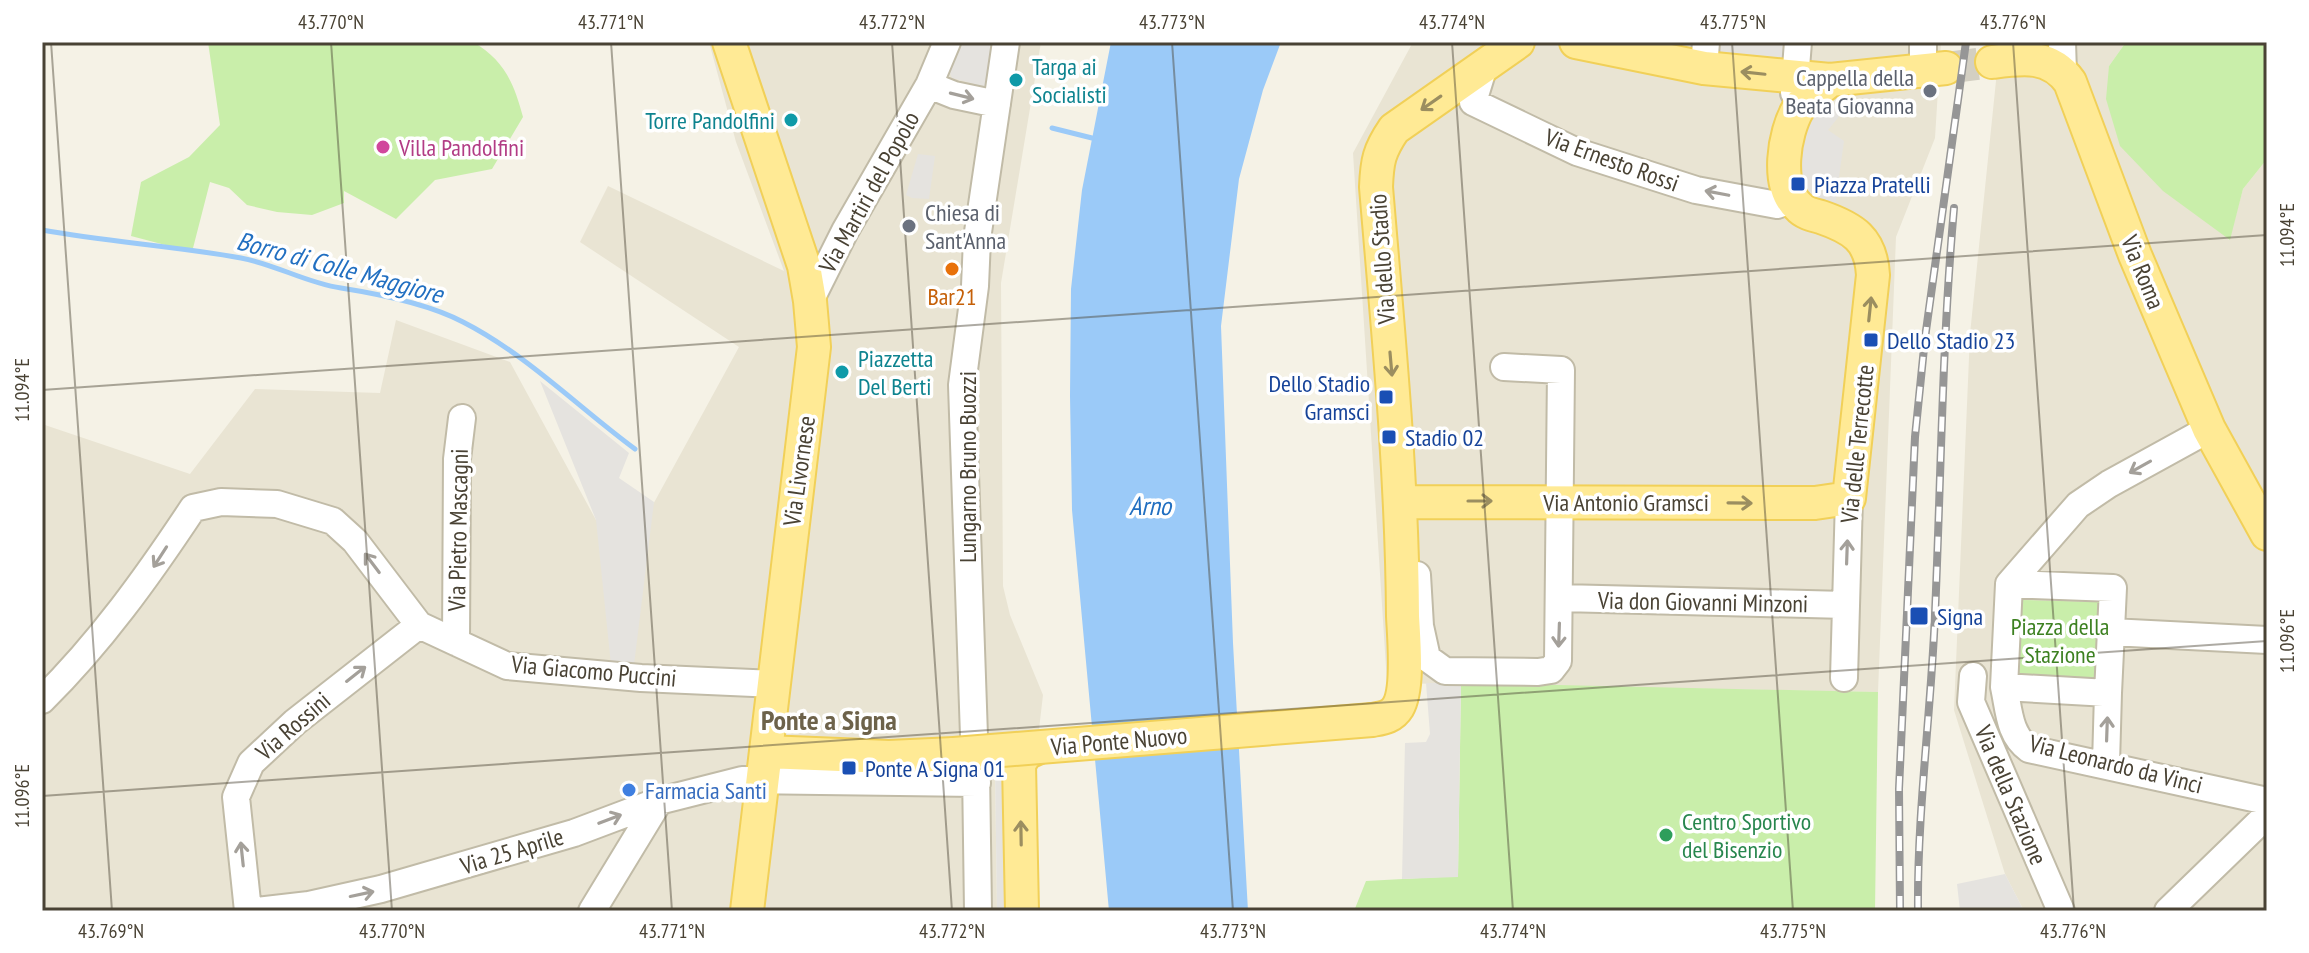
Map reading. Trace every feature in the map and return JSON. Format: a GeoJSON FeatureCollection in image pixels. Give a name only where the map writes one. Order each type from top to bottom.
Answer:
{"type":"FeatureCollection","features":[{"type":"Feature","properties":{"kind":"main road","name":"Via Livornese"},"geometry":{"type":"LineString","coordinates":[[729,42],[804,266],[814,361],[791,529],[747,911]]}},
{"type":"Feature","properties":{"kind":"main road","name":"Via dello Stadio"},"geometry":{"type":"LineString","coordinates":[[1372,720],[1390,716],[1399,706],[1403,692],[1402,502],[1376,187],[1377,161],[1381,148],[1394,129],[1518,42]]}},
{"type":"Feature","properties":{"kind":"main road"},"geometry":{"type":"LineString","coordinates":[[1576,42],[1705,55],[1795,77],[1830,80],[1931,60]]}},
{"type":"Feature","properties":{"kind":"main road","name":"Via Roma"},"geometry":{"type":"LineString","coordinates":[[1992,62],[2036,58],[2050,63],[2063,58],[2135,255],[2209,429],[2267,534]]}},
{"type":"Feature","properties":{"kind":"main road"},"geometry":{"type":"LineString","coordinates":[[1793,199],[1787,189],[1785,174],[1792,121],[1800,106],[1830,80]]}},
{"type":"Feature","properties":{"kind":"main road","name":"Via delle Terrecotte"},"geometry":{"type":"LineString","coordinates":[[1793,199],[1799,208],[1808,213],[1855,232],[1866,245],[1873,261],[1849,498]]}},
{"type":"Feature","properties":{"kind":"main road","name":"Via Antonio Gramsci"},"geometry":{"type":"LineString","coordinates":[[1402,502],[1815,503],[1849,498]]}},
{"type":"Feature","properties":{"kind":"main road","name":"Via Ponte Nuovo"},"geometry":{"type":"LineString","coordinates":[[770,719],[816,741],[866,757]]}},
{"type":"Feature","properties":{"kind":"main road","name":"Via Ponte Nuovo"},"geometry":{"type":"LineString","coordinates":[[764,766],[866,757],[970,761],[1037,748],[1372,720]]}},
{"type":"Feature","properties":{"kind":"main road"},"geometry":{"type":"LineString","coordinates":[[1022,911],[1019,764],[1026,753],[1037,748]]}},
{"type":"Feature","properties":{"kind":"street","name":"Lungarno Bruno Buozzi"},"geometry":{"type":"LineString","coordinates":[[978,911],[970,761],[962,385],[975,286],[977,239],[1006,42]]}},
{"type":"Feature","properties":{"kind":"street"},"geometry":{"type":"LineString","coordinates":[[1792,121],[1798,42]]}},
{"type":"Feature","properties":{"kind":"street","name":"Via Martiri del Popolo"},"geometry":{"type":"LineString","coordinates":[[810,301],[845,231],[929,85],[941,44]]}},
{"type":"Feature","properties":{"kind":"street","name":"Via Ernesto Rossi"},"geometry":{"type":"LineString","coordinates":[[1484,66],[1473,102],[1577,152],[1696,190],[1777,205],[1793,199]]}},
{"type":"Feature","properties":{"kind":"street"},"geometry":{"type":"LineString","coordinates":[[929,85],[954,95],[997,104]]}},
{"type":"Feature","properties":{"kind":"street"},"geometry":{"type":"LineString","coordinates":[[1504,367],[1561,370],[1561,598]]}},
{"type":"Feature","properties":{"kind":"street","name":"Via Pietro Mascagni"},"geometry":{"type":"LineString","coordinates":[[456,642],[457,459],[462,418]]}},
{"type":"Feature","properties":{"kind":"street"},"geometry":{"type":"LineString","coordinates":[[2108,693],[2004,687],[2009,584],[2078,505],[2109,484],[2209,429]]}},
{"type":"Feature","properties":{"kind":"street","name":"Via delle Terrecotte"},"geometry":{"type":"LineString","coordinates":[[1844,678],[1849,498]]}},
{"type":"Feature","properties":{"kind":"street","name":"Via Giacomo Puccini"},"geometry":{"type":"LineString","coordinates":[[42,700],[64,678],[148,576],[193,508],[221,502],[277,504],[333,521],[355,541],[419,625],[507,666],[641,678],[774,684]]}},
{"type":"Feature","properties":{"kind":"street","name":"Via dello Stadio"},"geometry":{"type":"LineString","coordinates":[[1403,543],[1417,560],[1420,626],[1427,658],[1445,671],[1551,670],[1558,661],[1561,598]]}},
{"type":"Feature","properties":{"kind":"street"},"geometry":{"type":"LineString","coordinates":[[2009,584],[2113,588],[2106,764]]}},
{"type":"Feature","properties":{"kind":"street","name":"Via don Giovanni Minzoni"},"geometry":{"type":"LineString","coordinates":[[1561,598],[1846,605]]}},
{"type":"Feature","properties":{"kind":"street","name":"Via Rossini"},"geometry":{"type":"LineString","coordinates":[[248,911],[236,797],[251,763],[295,722],[419,625]]}},
{"type":"Feature","properties":{"kind":"street"},"geometry":{"type":"LineString","coordinates":[[2111,632],[2267,640]]}},
{"type":"Feature","properties":{"kind":"street","name":"Via della Stazione"},"geometry":{"type":"LineString","coordinates":[[1973,676],[1971,702],[2061,911]]}},
{"type":"Feature","properties":{"kind":"street","name":"Via Leonardo da Vinci"},"geometry":{"type":"LineString","coordinates":[[2004,687],[2013,730],[2019,742],[2029,749],[2267,801]]}},
{"type":"Feature","properties":{"kind":"street","name":"Via 25 Aprile"},"geometry":{"type":"LineString","coordinates":[[257,911],[309,905],[381,889],[574,833],[659,801],[742,780],[764,766],[970,761]]}},
{"type":"Feature","properties":{"kind":"street"},"geometry":{"type":"LineString","coordinates":[[592,911],[659,801]]}},
{"type":"Feature","properties":{"kind":"street"},"geometry":{"type":"LineString","coordinates":[[2168,911],[2267,815]]}},
{"type":"Feature","properties":{"kind":"shaded area"},"geometry":{"type":"Polygon","coordinates":[[[709,42],[1041,42],[1001,283],[1003,586],[1010,615],[1043,695],[1035,764],[995,768],[997,911],[42,911],[42,424],[190,474],[255,389],[380,393],[396,320],[510,362],[596,520],[632,543],[739,347],[580,242],[608,186],[784,271],[736,142],[709,42]]]}},
{"type":"Feature","properties":{"kind":"shaded area"},"geometry":{"type":"Polygon","coordinates":[[[958,42],[994,42],[990,81],[986,87],[952,78],[949,71],[958,42]]]}},
{"type":"Feature","properties":{"kind":"shaded area"},"geometry":{"type":"Polygon","coordinates":[[[1413,42],[1941,42],[1935,138],[1896,237],[1878,692],[1387,683],[1353,153],[1413,42]]]}},
{"type":"Feature","properties":{"kind":"shaded area"},"geometry":{"type":"Polygon","coordinates":[[[1715,42],[1791,42],[1790,64],[1714,57],[1715,42]]]}},
{"type":"Feature","properties":{"kind":"shaded area"},"geometry":{"type":"Polygon","coordinates":[[[2000,42],[2126,42],[2109,66],[2229,240],[2243,189],[2267,159],[2267,911],[2024,911],[2005,874],[1954,710],[1970,334],[2000,42]]]}},
{"type":"Feature","properties":{"kind":"shaded area"},"geometry":{"type":"Polygon","coordinates":[[[1825,93],[1841,114],[1828,130],[1844,141],[1834,213],[1800,192],[1804,111],[1825,93]]]}},
{"type":"Feature","properties":{"kind":"shaded area"},"geometry":{"type":"Polygon","coordinates":[[[918,154],[935,156],[929,199],[906,195],[918,154]]]}},
{"type":"Feature","properties":{"kind":"shaded area"},"geometry":{"type":"Polygon","coordinates":[[[540,381],[629,453],[619,478],[654,502],[634,665],[611,665],[596,520],[540,381]]]}},
{"type":"Feature","properties":{"kind":"shaded area"},"geometry":{"type":"Polygon","coordinates":[[[1426,683],[1461,683],[1458,877],[1402,879],[1405,743],[1426,742],[1430,734],[1426,683]]]}},
{"type":"Feature","properties":{"kind":"shaded area"},"geometry":{"type":"Polygon","coordinates":[[[1025,765],[1029,911],[997,911],[995,767],[1025,765]]]}},
{"type":"Feature","properties":{"kind":"shaded area"},"geometry":{"type":"Polygon","coordinates":[[[2005,874],[2024,911],[1960,911],[1957,884],[2005,874]]]}},
{"type":"Feature","properties":{"kind":"green space","name":"Villa Pandolfini"},"geometry":{"type":"Polygon","coordinates":[[[208,42],[473,42],[493,57],[506,74],[523,117],[492,169],[435,180],[396,219],[344,191],[344,203],[312,215],[247,205],[229,188],[210,182],[192,252],[131,236],[141,182],[189,157],[220,125],[208,42]]]}},
{"type":"Feature","properties":{"kind":"green space"},"geometry":{"type":"Polygon","coordinates":[[[2126,42],[2267,42],[2267,159],[2243,189],[2230,240],[2163,191],[2120,146],[2106,99],[2109,66],[2126,42]]]}},
{"type":"Feature","properties":{"kind":"green space","name":"Piazza della Stazione"},"geometry":{"type":"Polygon","coordinates":[[[2021,600],[2100,602],[2098,680],[2019,677],[2021,600]]]}},
{"type":"Feature","properties":{"kind":"green space","name":"Centro Sportivo del Bisenzio"},"geometry":{"type":"Polygon","coordinates":[[[1461,683],[1878,692],[1875,911],[1354,911],[1366,881],[1458,876],[1461,683]]]}},
{"type":"Feature","properties":{"kind":"water","name":"Arno"},"geometry":{"type":"Polygon","coordinates":[[[1111,42],[1281,42],[1263,90],[1239,179],[1221,326],[1233,643],[1248,911],[1109,911],[1072,510],[1070,396],[1071,289],[1082,190],[1111,42]]]}},
{"type":"Feature","properties":{"kind":"waterway"},"geometry":{"type":"LineString","coordinates":[[1052,128],[1092,138]]}},
{"type":"Feature","properties":{"kind":"waterway","name":"Borro di Colle Maggiore"},"geometry":{"type":"LineString","coordinates":[[42,230],[241,258],[328,286],[435,310],[463,322],[508,349],[635,449]]}},
{"type":"Feature","properties":{"kind":"tunnel"},"geometry":{"type":"LineString","coordinates":[[1946,68],[1992,62]]}},
{"type":"Feature","properties":{"kind":"railway"},"geometry":{"type":"LineString","coordinates":[[1900,911],[1899,789],[1915,437],[1925,338],[1966,42]]}},
{"type":"Feature","properties":{"kind":"railway"},"geometry":{"type":"LineString","coordinates":[[1918,911],[1954,208]]}},
{"type":"Feature","properties":{"kind":"place","name":"Targa ai Socialisti"},"geometry":{"type":"Point","coordinates":[1016,80]}},
{"type":"Feature","properties":{"kind":"place","name":"Cappella della Beata Giovanna"},"geometry":{"type":"Point","coordinates":[1930,91]}},
{"type":"Feature","properties":{"kind":"place","name":"Torre Pandolfini"},"geometry":{"type":"Point","coordinates":[791,120]}},
{"type":"Feature","properties":{"kind":"place","name":"Villa Pandolfini"},"geometry":{"type":"Point","coordinates":[383,147]}},
{"type":"Feature","properties":{"kind":"place","name":"Piazza Pratelli"},"geometry":{"type":"Point","coordinates":[1798,184]}},
{"type":"Feature","properties":{"kind":"place","name":"Chiesa di Sant'Anna"},"geometry":{"type":"Point","coordinates":[909,226]}},
{"type":"Feature","properties":{"kind":"place","name":"Bar21"},"geometry":{"type":"Point","coordinates":[952,269]}},
{"type":"Feature","properties":{"kind":"place","name":"Dello Stadio 23"},"geometry":{"type":"Point","coordinates":[1871,340]}},
{"type":"Feature","properties":{"kind":"place","name":"Piazzetta Del Berti"},"geometry":{"type":"Point","coordinates":[842,372]}},
{"type":"Feature","properties":{"kind":"place","name":"Dello Stadio Gramsci"},"geometry":{"type":"Point","coordinates":[1386,397]}},
{"type":"Feature","properties":{"kind":"place","name":"Stadio 02"},"geometry":{"type":"Point","coordinates":[1389,437]}},
{"type":"Feature","properties":{"kind":"place","name":"Signa"},"geometry":{"type":"Point","coordinates":[1919,616]}},
{"type":"Feature","properties":{"kind":"place","name":"Ponte A Signa 01"},"geometry":{"type":"Point","coordinates":[849,768]}},
{"type":"Feature","properties":{"kind":"place","name":"Farmacia Santi"},"geometry":{"type":"Point","coordinates":[629,790]}},
{"type":"Feature","properties":{"kind":"place","name":"Centro Sportivo del Bisenzio"},"geometry":{"type":"Point","coordinates":[1666,835]}},
{"type":"Feature","properties":{"kind":"district","name":"Ponte a Signa"},"geometry":{"type":"Point","coordinates":[829,719]}}]}
